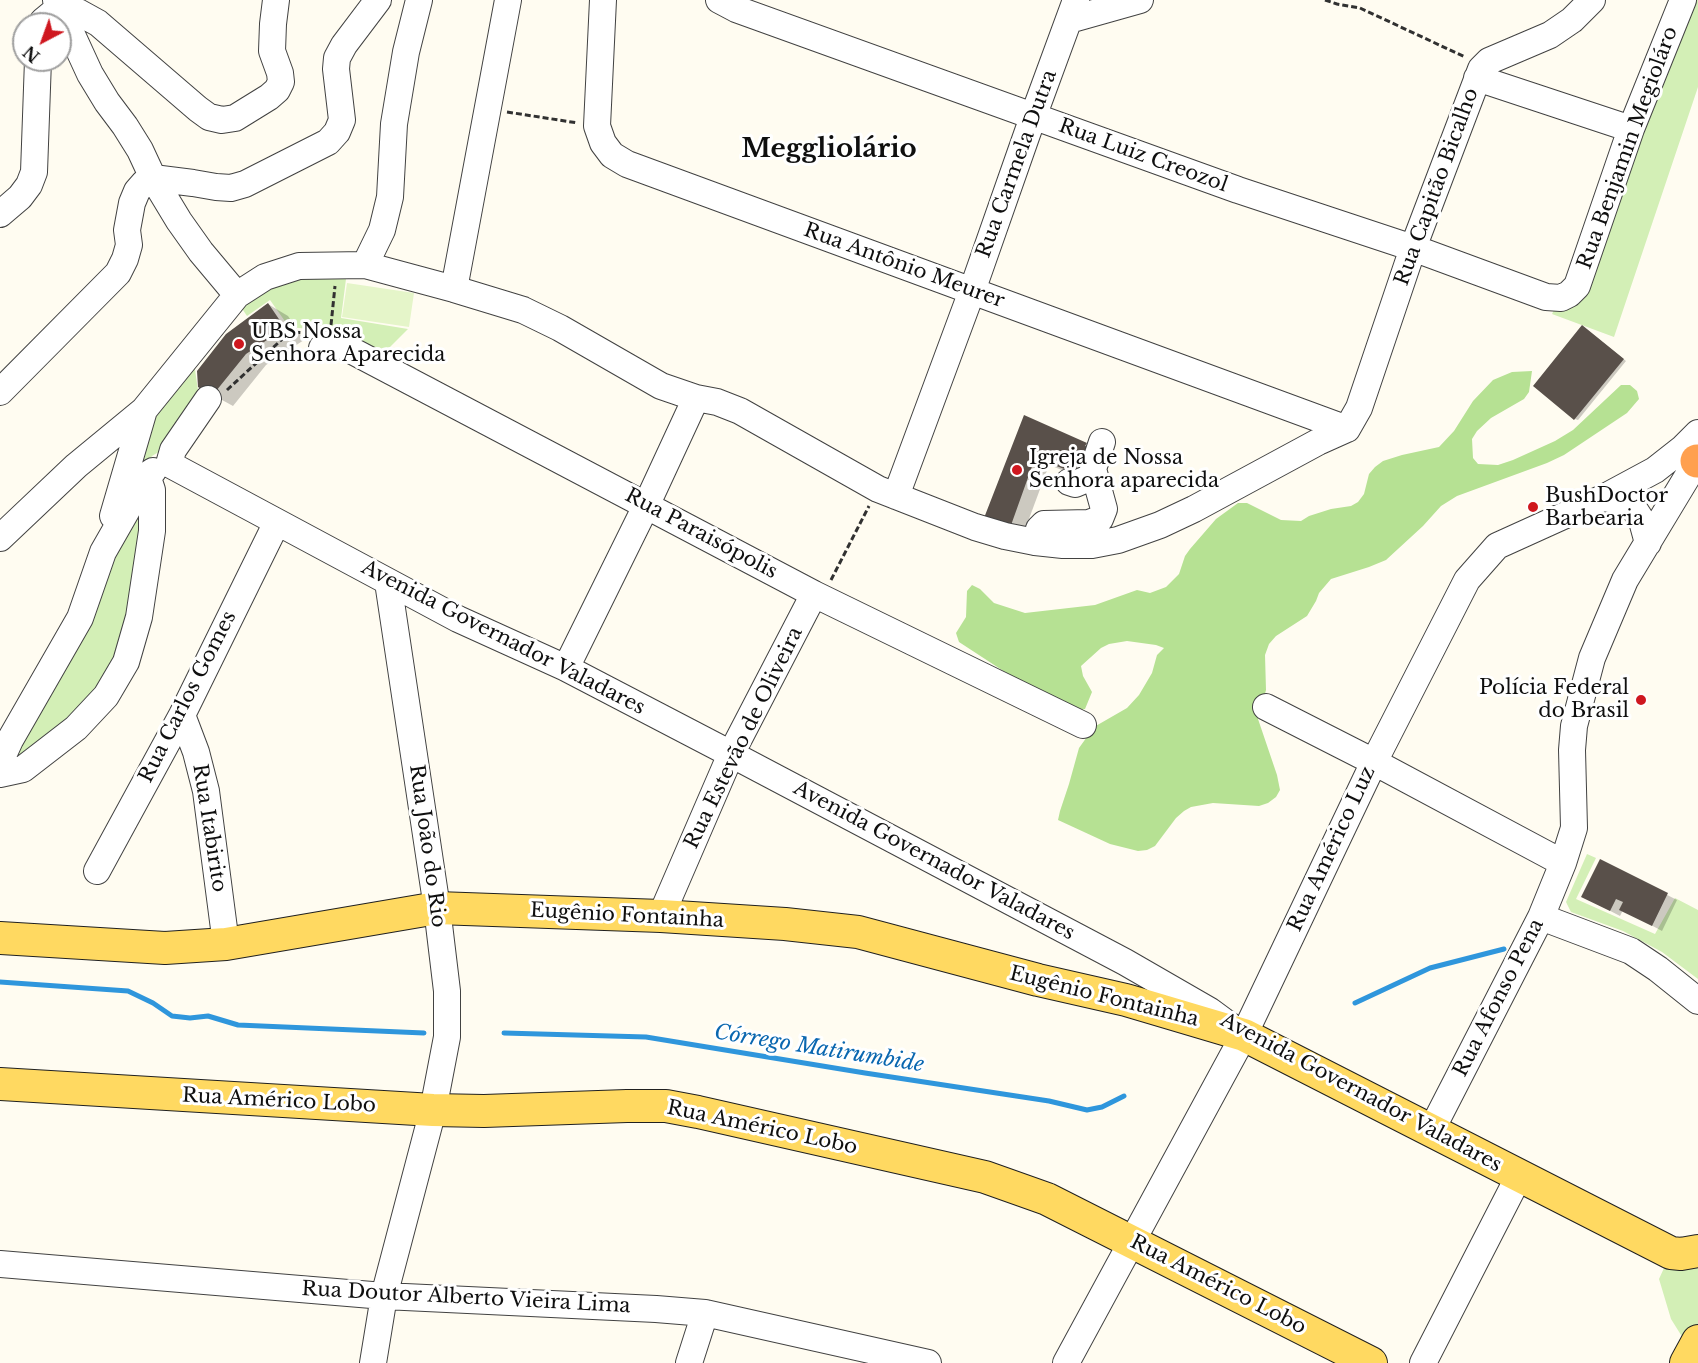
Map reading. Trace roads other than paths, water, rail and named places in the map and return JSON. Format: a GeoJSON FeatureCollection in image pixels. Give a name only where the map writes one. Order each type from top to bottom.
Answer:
{"type":"FeatureCollection","features":[{"type":"Feature","properties":{"kind":"main road","name":"Eugênio Fontainha"},"geometry":{"type":"LineString","coordinates":[[0,938],[165,948],[226,944],[437,908],[661,916],[785,924],[858,932],[1038,980],[1126,1000],[1244,1035]]}},
{"type":"Feature","properties":{"kind":"main road","name":"Avenida Governador Valadares"},"geometry":{"type":"LineString","coordinates":[[1244,1035],[1671,1253],[1698,1251]]}},
{"type":"Feature","properties":{"kind":"main road","name":"Rua Américo Lobo"},"geometry":{"type":"LineString","coordinates":[[0,1084],[433,1110],[484,1111],[666,1106],[698,1112],[986,1177],[1047,1199],[1371,1363]]}},
{"type":"Feature","properties":{"kind":"main road"},"geometry":{"type":"LineString","coordinates":[[1686,1363],[1698,1341]]}},
{"type":"Feature","properties":{"kind":"street"},"geometry":{"type":"LineString","coordinates":[[53,10],[78,12],[98,23],[198,109],[209,117],[222,120],[235,118],[277,90],[281,82],[272,51],[276,0]]}},
{"type":"Feature","properties":{"kind":"street"},"geometry":{"type":"LineString","coordinates":[[0,392],[118,273],[129,246],[127,230],[132,203],[137,191],[144,183],[153,178],[231,188],[244,184],[328,142],[337,132],[342,120],[336,69],[337,58],[378,0]]}},
{"type":"Feature","properties":{"kind":"street"},"geometry":{"type":"LineString","coordinates":[[364,265],[382,230],[390,197],[394,124],[406,52],[419,0]]}},
{"type":"Feature","properties":{"kind":"street"},"geometry":{"type":"LineString","coordinates":[[454,289],[508,0]]}},
{"type":"Feature","properties":{"kind":"street","name":"Rua Antônio Meurer"},"geometry":{"type":"LineString","coordinates":[[603,0],[597,126],[603,143],[612,155],[627,164],[1347,429]]}},
{"type":"Feature","properties":{"kind":"street","name":"Rua Luiz Creozol"},"geometry":{"type":"LineString","coordinates":[[719,0],[736,9],[1033,117],[1238,190],[1413,248],[1546,297],[1561,298],[1569,294]]}},
{"type":"Feature","properties":{"kind":"street"},"geometry":{"type":"LineString","coordinates":[[1073,10],[1140,0]]}},
{"type":"Feature","properties":{"kind":"street","name":"Rua Capitão Bicalho"},"geometry":{"type":"LineString","coordinates":[[1347,429],[1359,408],[1413,248],[1479,73],[1489,61],[1550,35],[1572,20],[1592,0]]}},
{"type":"Feature","properties":{"kind":"street","name":"Rua Benjamin Megioláro"},"geometry":{"type":"LineString","coordinates":[[1569,294],[1577,286],[1631,129],[1683,0]]}},
{"type":"Feature","properties":{"kind":"street"},"geometry":{"type":"LineString","coordinates":[[53,10],[107,102],[140,150],[178,221],[237,295]]}},
{"type":"Feature","properties":{"kind":"street","name":"Rua Carmela Dutra"},"geometry":{"type":"LineString","coordinates":[[887,492],[972,291],[1073,10]]}},
{"type":"Feature","properties":{"kind":"street"},"geometry":{"type":"LineString","coordinates":[[0,214],[29,185],[34,172],[38,72]]}},
{"type":"Feature","properties":{"kind":"street"},"geometry":{"type":"LineString","coordinates":[[1479,73],[1631,129]]}},
{"type":"Feature","properties":{"kind":"street"},"geometry":{"type":"LineString","coordinates":[[0,538],[76,466],[144,410],[237,295],[266,277],[299,266],[364,265],[523,310],[560,328],[661,386],[740,411],[887,492],[975,527],[1035,542],[1092,545],[1118,540],[1160,525],[1347,429]]}},
{"type":"Feature","properties":{"kind":"street","name":"Rua Paraisópolis"},"geometry":{"type":"LineString","coordinates":[[321,338],[330,344],[343,346],[818,596],[1083,725]]}},
{"type":"Feature","properties":{"kind":"street"},"geometry":{"type":"LineString","coordinates":[[566,668],[646,506],[696,398]]}},
{"type":"Feature","properties":{"kind":"street"},"geometry":{"type":"LineString","coordinates":[[103,552],[207,399]]}},
{"type":"Feature","properties":{"kind":"street"},"geometry":{"type":"LineString","coordinates":[[3,748],[80,618],[103,552],[144,410]]}},
{"type":"Feature","properties":{"kind":"street"},"geometry":{"type":"LineString","coordinates":[[1035,542],[1039,529],[1044,524],[1089,523],[1100,519],[1104,509],[1093,469],[1102,442]]}},
{"type":"Feature","properties":{"kind":"street","name":"Rua Américo Luz"},"geometry":{"type":"LineString","coordinates":[[1066,1363],[1244,1035],[1374,762],[1467,580],[1497,546],[1603,498],[1654,470],[1683,448],[1698,453]]}},
{"type":"Feature","properties":{"kind":"street","name":"Rua Afonso Pena"},"geometry":{"type":"LineString","coordinates":[[1431,1131],[1541,917],[1563,863],[1574,828],[1572,750],[1577,711],[1592,658],[1625,580],[1679,491],[1698,453]]}},
{"type":"Feature","properties":{"kind":"street"},"geometry":{"type":"LineString","coordinates":[[0,774],[23,769],[76,728],[105,696],[126,662],[139,617],[152,531],[152,490],[158,470]]}},
{"type":"Feature","properties":{"kind":"street","name":"Avenida Governador Valadares"},"geometry":{"type":"LineString","coordinates":[[158,470],[277,522],[458,619],[566,668],[731,753],[1125,962],[1210,1011],[1244,1035]]}},
{"type":"Feature","properties":{"kind":"street"},"geometry":{"type":"LineString","coordinates":[[1654,470],[1654,477],[1661,487],[1679,491]]}},
{"type":"Feature","properties":{"kind":"street"},"geometry":{"type":"LineString","coordinates":[[1069,482],[1075,484],[1094,476]]}},
{"type":"Feature","properties":{"kind":"street"},"geometry":{"type":"LineString","coordinates":[[1603,498],[1633,507],[1642,521],[1648,543]]}},
{"type":"Feature","properties":{"kind":"street","name":"Rua Carlos Gomes"},"geometry":{"type":"LineString","coordinates":[[97,871],[182,715],[277,522]]}},
{"type":"Feature","properties":{"kind":"street","name":"Rua João do Rio"},"geometry":{"type":"LineString","coordinates":[[373,1363],[384,1296],[433,1110],[447,1036],[447,991],[437,908],[388,582]]}},
{"type":"Feature","properties":{"kind":"street","name":"Rua Estevão de Oliveira"},"geometry":{"type":"LineString","coordinates":[[661,916],[731,753],[818,596]]}},
{"type":"Feature","properties":{"kind":"street"},"geometry":{"type":"LineString","coordinates":[[1266,707],[1563,863]]}},
{"type":"Feature","properties":{"kind":"street","name":"Rua Itabirito"},"geometry":{"type":"LineString","coordinates":[[182,715],[196,752],[206,791],[226,944]]}},
{"type":"Feature","properties":{"kind":"street"},"geometry":{"type":"LineString","coordinates":[[1541,917],[1631,951],[1698,1001]]}},
{"type":"Feature","properties":{"kind":"street"},"geometry":{"type":"LineString","coordinates":[[1423,1363],[1519,1176]]}},
{"type":"Feature","properties":{"kind":"street","name":"Rua Doutor Alberto Vieira Lima"},"geometry":{"type":"LineString","coordinates":[[0,1264],[384,1296],[705,1313],[928,1363]]}},
{"type":"Feature","properties":{"kind":"street"},"geometry":{"type":"LineString","coordinates":[[689,1363],[705,1313]]}},
{"type":"Feature","properties":{"kind":"waterway","name":"Córrego Matirumbide"},"geometry":{"type":"LineString","coordinates":[[1355,1003],[1430,968],[1504,949]]}},
{"type":"Feature","properties":{"kind":"waterway","name":"Córrego Matirumbide"},"geometry":{"type":"LineString","coordinates":[[0,982],[128,991],[153,1003],[172,1016],[190,1018],[208,1016],[238,1025],[424,1033]]}},
{"type":"Feature","properties":{"kind":"waterway","name":"Córrego Matirumbide"},"geometry":{"type":"LineString","coordinates":[[504,1033],[646,1037],[1049,1101],[1087,1110],[1102,1107],[1124,1096]]}},
{"type":"Feature","properties":{"kind":"place","name":"UBS Nossa Senhora Aparecida"},"geometry":{"type":"Point","coordinates":[239,344]}},
{"type":"Feature","properties":{"kind":"place","name":"Igreja de Nossa Senhora aparecida"},"geometry":{"type":"Point","coordinates":[1017,470]}},
{"type":"Feature","properties":{"kind":"place","name":"BushDoctor Barbearia"},"geometry":{"type":"Point","coordinates":[1533,507]}},
{"type":"Feature","properties":{"kind":"place","name":"Polícia Federal do Brasil"},"geometry":{"type":"Point","coordinates":[1641,700]}},
{"type":"Feature","properties":{"kind":"district","name":"Meggliolário"},"geometry":{"type":"Point","coordinates":[829,150]}}]}
